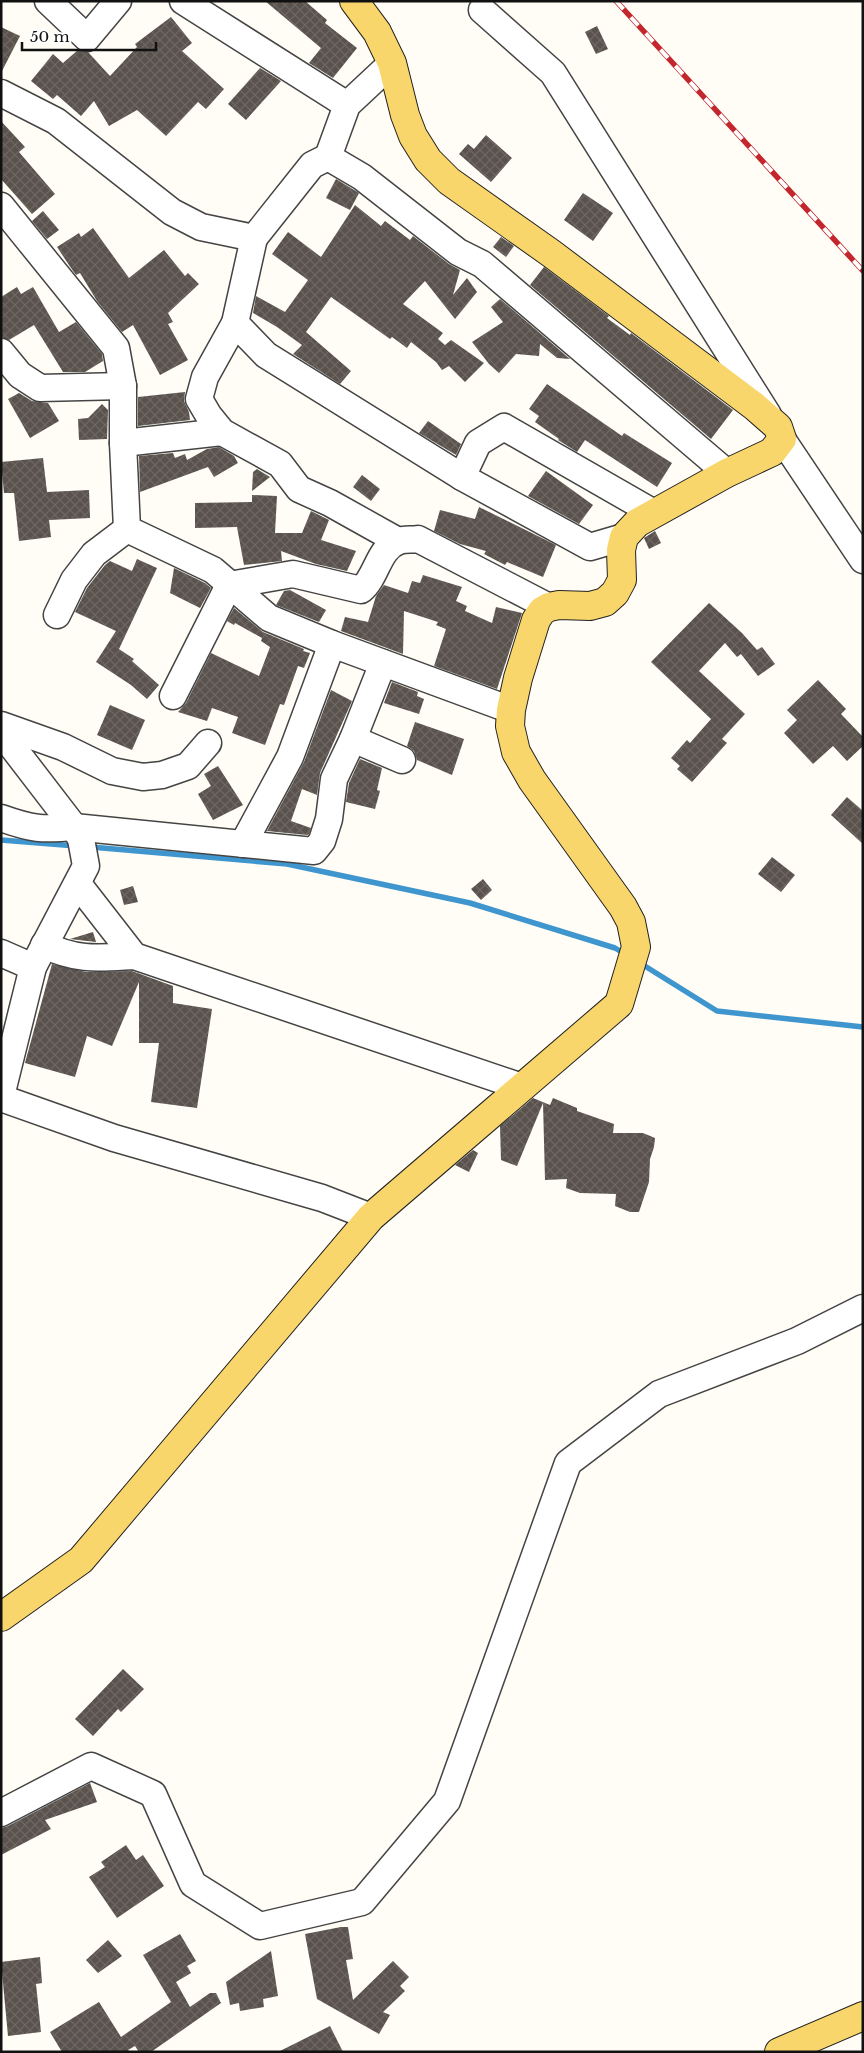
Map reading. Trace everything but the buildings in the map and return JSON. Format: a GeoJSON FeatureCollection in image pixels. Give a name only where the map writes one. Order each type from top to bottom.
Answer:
{"type":"FeatureCollection","features":[{"type":"Feature","properties":{"kind":"main road"},"geometry":{"type":"LineString","coordinates":[[1,1617],[81,1560],[371,1216],[619,1004],[636,947],[631,922],[623,907],[532,780],[516,752],[510,726],[510,710],[518,678],[536,620],[542,611],[559,604],[590,606],[605,602],[615,593],[622,580],[621,550],[624,537],[637,523],[772,452],[777,430],[552,254],[449,181],[428,160],[413,136],[405,115],[392,62],[377,32],[354,1]]}},
{"type":"Feature","properties":{"kind":"main road"},"geometry":{"type":"LineString","coordinates":[[779,2052],[863,2016]]}},
{"type":"Feature","properties":{"kind":"street"},"geometry":{"type":"LineString","coordinates":[[48,1],[87,38],[118,1]]}},
{"type":"Feature","properties":{"kind":"street"},"geometry":{"type":"LineString","coordinates":[[183,1],[347,105]]}},
{"type":"Feature","properties":{"kind":"street"},"geometry":{"type":"LineString","coordinates":[[482,10],[553,73],[777,430],[863,560]]}},
{"type":"Feature","properties":{"kind":"street"},"geometry":{"type":"LineString","coordinates":[[392,62],[347,105],[328,157],[312,165],[254,238],[235,323],[205,377],[199,399],[209,416],[222,432],[280,464],[300,489],[398,541],[418,540],[549,607]]}},
{"type":"Feature","properties":{"kind":"street"},"geometry":{"type":"LineString","coordinates":[[1,93],[56,121],[172,212],[201,227],[254,238]]}},
{"type":"Feature","properties":{"kind":"street"},"geometry":{"type":"LineString","coordinates":[[328,157],[362,177],[458,252],[482,264],[727,474]]}},
{"type":"Feature","properties":{"kind":"street"},"geometry":{"type":"LineString","coordinates":[[1,206],[116,348],[123,386],[123,443],[127,529]]}},
{"type":"Feature","properties":{"kind":"street"},"geometry":{"type":"LineString","coordinates":[[235,323],[266,355],[462,477],[590,547],[624,537]]}},
{"type":"Feature","properties":{"kind":"street"},"geometry":{"type":"LineString","coordinates":[[1,352],[20,374],[40,388],[123,386]]}},
{"type":"Feature","properties":{"kind":"street"},"geometry":{"type":"LineString","coordinates":[[462,477],[478,443],[504,427],[654,513]]}},
{"type":"Feature","properties":{"kind":"street"},"geometry":{"type":"LineString","coordinates":[[123,443],[222,432]]}},
{"type":"Feature","properties":{"kind":"street"},"geometry":{"type":"LineString","coordinates":[[127,529],[213,570],[270,618],[332,644],[510,710]]}},
{"type":"Feature","properties":{"kind":"street"},"geometry":{"type":"LineString","coordinates":[[57,615],[74,580],[94,554],[127,529]]}},
{"type":"Feature","properties":{"kind":"street"},"geometry":{"type":"LineString","coordinates":[[229,585],[293,574],[361,590],[370,583],[383,553],[398,541]]}},
{"type":"Feature","properties":{"kind":"street"},"geometry":{"type":"LineString","coordinates":[[173,696],[229,585]]}},
{"type":"Feature","properties":{"kind":"street"},"geometry":{"type":"LineString","coordinates":[[243,844],[290,758],[332,644]]}},
{"type":"Feature","properties":{"kind":"street"},"geometry":{"type":"LineString","coordinates":[[1,818],[28,828],[314,850],[322,841],[329,819],[334,779],[353,739],[383,662]]}},
{"type":"Feature","properties":{"kind":"street"},"geometry":{"type":"LineString","coordinates":[[1,725],[63,747],[112,771],[143,777],[162,776],[188,766],[208,743]]}},
{"type":"Feature","properties":{"kind":"street"},"geometry":{"type":"LineString","coordinates":[[1,732],[78,833],[82,875],[134,956]]}},
{"type":"Feature","properties":{"kind":"street"},"geometry":{"type":"LineString","coordinates":[[353,739],[402,760]]}},
{"type":"Feature","properties":{"kind":"street"},"geometry":{"type":"LineString","coordinates":[[82,875],[38,956],[1,1097],[114,1138],[322,1198],[371,1216]]}},
{"type":"Feature","properties":{"kind":"street"},"geometry":{"type":"LineString","coordinates":[[1,953],[38,956],[65,954],[79,957],[134,956],[522,1087]]}},
{"type":"Feature","properties":{"kind":"street"},"geometry":{"type":"LineString","coordinates":[[1,1813],[91,1766],[153,1794],[193,1884],[260,1926],[362,1902],[447,1801],[568,1462],[660,1394],[797,1341],[863,1308]]}},
{"type":"Feature","properties":{"kind":"waterway"},"geometry":{"type":"LineString","coordinates":[[1,840],[76,846]]}},
{"type":"Feature","properties":{"kind":"waterway"},"geometry":{"type":"LineString","coordinates":[[91,847],[287,864],[470,903],[615,948],[625,954]]}},
{"type":"Feature","properties":{"kind":"waterway"},"geometry":{"type":"LineString","coordinates":[[640,963],[717,1011],[863,1027]]}},
{"type":"Feature","properties":{"kind":"railway"},"geometry":{"type":"LineString","coordinates":[[616,1],[863,271]]}}]}
